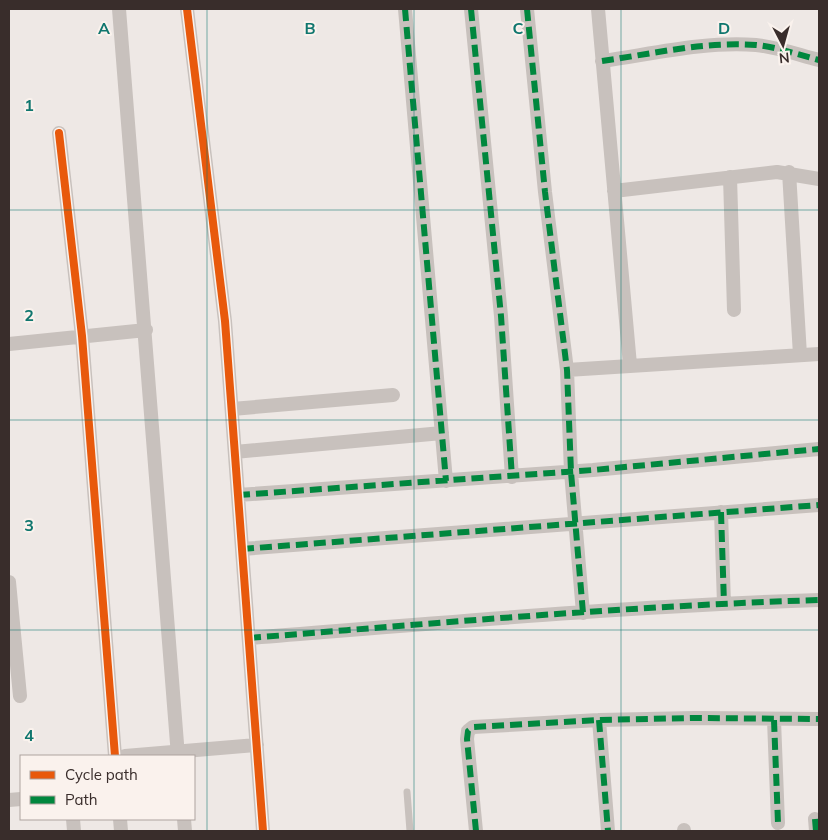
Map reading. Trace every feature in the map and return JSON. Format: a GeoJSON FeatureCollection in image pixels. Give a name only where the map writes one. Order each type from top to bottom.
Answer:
{"type":"FeatureCollection","features":[{"type":"Feature","properties":{"kind":"street"},"geometry":{"type":"LineString","coordinates":[[119,9],[146,330],[178,754]]}},
{"type":"Feature","properties":{"kind":"street"},"geometry":{"type":"LineString","coordinates":[[187,9],[225,321],[263,831]]}},
{"type":"Feature","properties":{"kind":"street"},"geometry":{"type":"LineString","coordinates":[[405,9],[446,481]]}},
{"type":"Feature","properties":{"kind":"street"},"geometry":{"type":"LineString","coordinates":[[471,9],[501,316],[512,477]]}},
{"type":"Feature","properties":{"kind":"street"},"geometry":{"type":"LineString","coordinates":[[527,9],[545,192],[567,370],[571,472],[583,613]]}},
{"type":"Feature","properties":{"kind":"street"},"geometry":{"type":"LineString","coordinates":[[598,9],[630,366]]}},
{"type":"Feature","properties":{"kind":"street"},"geometry":{"type":"LineString","coordinates":[[602,61],[713,45],[757,45],[819,60]]}},
{"type":"Feature","properties":{"kind":"street"},"geometry":{"type":"LineString","coordinates":[[59,133],[82,336],[115,755]]}},
{"type":"Feature","properties":{"kind":"street"},"geometry":{"type":"LineString","coordinates":[[614,191],[789,172],[819,179]]}},
{"type":"Feature","properties":{"kind":"street"},"geometry":{"type":"LineString","coordinates":[[789,172],[800,355]]}},
{"type":"Feature","properties":{"kind":"street"},"geometry":{"type":"LineString","coordinates":[[730,177],[734,310]]}},
{"type":"Feature","properties":{"kind":"street"},"geometry":{"type":"LineString","coordinates":[[9,344],[146,330]]}},
{"type":"Feature","properties":{"kind":"street"},"geometry":{"type":"LineString","coordinates":[[567,370],[819,354]]}},
{"type":"Feature","properties":{"kind":"street"},"geometry":{"type":"LineString","coordinates":[[232,409],[393,395]]}},
{"type":"Feature","properties":{"kind":"street"},"geometry":{"type":"LineString","coordinates":[[235,452],[442,433]]}},
{"type":"Feature","properties":{"kind":"street"},"geometry":{"type":"LineString","coordinates":[[238,495],[512,477],[819,449]]}},
{"type":"Feature","properties":{"kind":"street"},"geometry":{"type":"LineString","coordinates":[[242,549],[819,505]]}},
{"type":"Feature","properties":{"kind":"street"},"geometry":{"type":"LineString","coordinates":[[721,512],[724,604]]}},
{"type":"Feature","properties":{"kind":"street"},"geometry":{"type":"LineString","coordinates":[[9,582],[20,696]]}},
{"type":"Feature","properties":{"kind":"street"},"geometry":{"type":"LineString","coordinates":[[249,638],[583,613],[819,600]]}},
{"type":"Feature","properties":{"kind":"street"},"geometry":{"type":"LineString","coordinates":[[476,831],[467,739],[468,731],[473,727],[599,720],[695,718],[819,719]]}},
{"type":"Feature","properties":{"kind":"street"},"geometry":{"type":"LineString","coordinates":[[599,720],[608,831]]}},
{"type":"Feature","properties":{"kind":"street"},"geometry":{"type":"LineString","coordinates":[[774,720],[778,823]]}},
{"type":"Feature","properties":{"kind":"street"},"geometry":{"type":"LineString","coordinates":[[151,755],[178,754],[257,745]]}},
{"type":"Feature","properties":{"kind":"lane"},"geometry":{"type":"LineString","coordinates":[[407,792],[410,831]]}},
{"type":"Feature","properties":{"kind":"marked path"},"geometry":{"type":"LineString","coordinates":[[405,9],[446,481]]}},
{"type":"Feature","properties":{"kind":"marked path"},"geometry":{"type":"LineString","coordinates":[[471,9],[501,316],[512,477]]}},
{"type":"Feature","properties":{"kind":"marked path"},"geometry":{"type":"LineString","coordinates":[[527,9],[545,192],[567,370],[571,472],[583,613]]}},
{"type":"Feature","properties":{"kind":"marked path"},"geometry":{"type":"LineString","coordinates":[[602,61],[698,46],[737,44],[772,47],[819,60]]}},
{"type":"Feature","properties":{"kind":"marked path"},"geometry":{"type":"LineString","coordinates":[[238,495],[593,470],[819,449]]}},
{"type":"Feature","properties":{"kind":"marked path"},"geometry":{"type":"LineString","coordinates":[[242,549],[819,505]]}},
{"type":"Feature","properties":{"kind":"marked path"},"geometry":{"type":"LineString","coordinates":[[721,512],[724,604]]}},
{"type":"Feature","properties":{"kind":"marked path"},"geometry":{"type":"LineString","coordinates":[[249,638],[605,611],[819,600]]}},
{"type":"Feature","properties":{"kind":"marked path"},"geometry":{"type":"LineString","coordinates":[[476,831],[467,739],[468,731],[473,727],[599,720],[695,718],[819,719]]}},
{"type":"Feature","properties":{"kind":"marked path"},"geometry":{"type":"LineString","coordinates":[[599,720],[608,831]]}},
{"type":"Feature","properties":{"kind":"marked path"},"geometry":{"type":"LineString","coordinates":[[774,720],[778,823]]}},
{"type":"Feature","properties":{"kind":"marked path"},"geometry":{"type":"LineString","coordinates":[[815,819],[816,831]]}},
{"type":"Feature","properties":{"kind":"cycle path"},"geometry":{"type":"LineString","coordinates":[[187,9],[225,321],[263,831]]}},
{"type":"Feature","properties":{"kind":"cycle path"},"geometry":{"type":"LineString","coordinates":[[59,133],[82,336],[115,755]]}}]}
